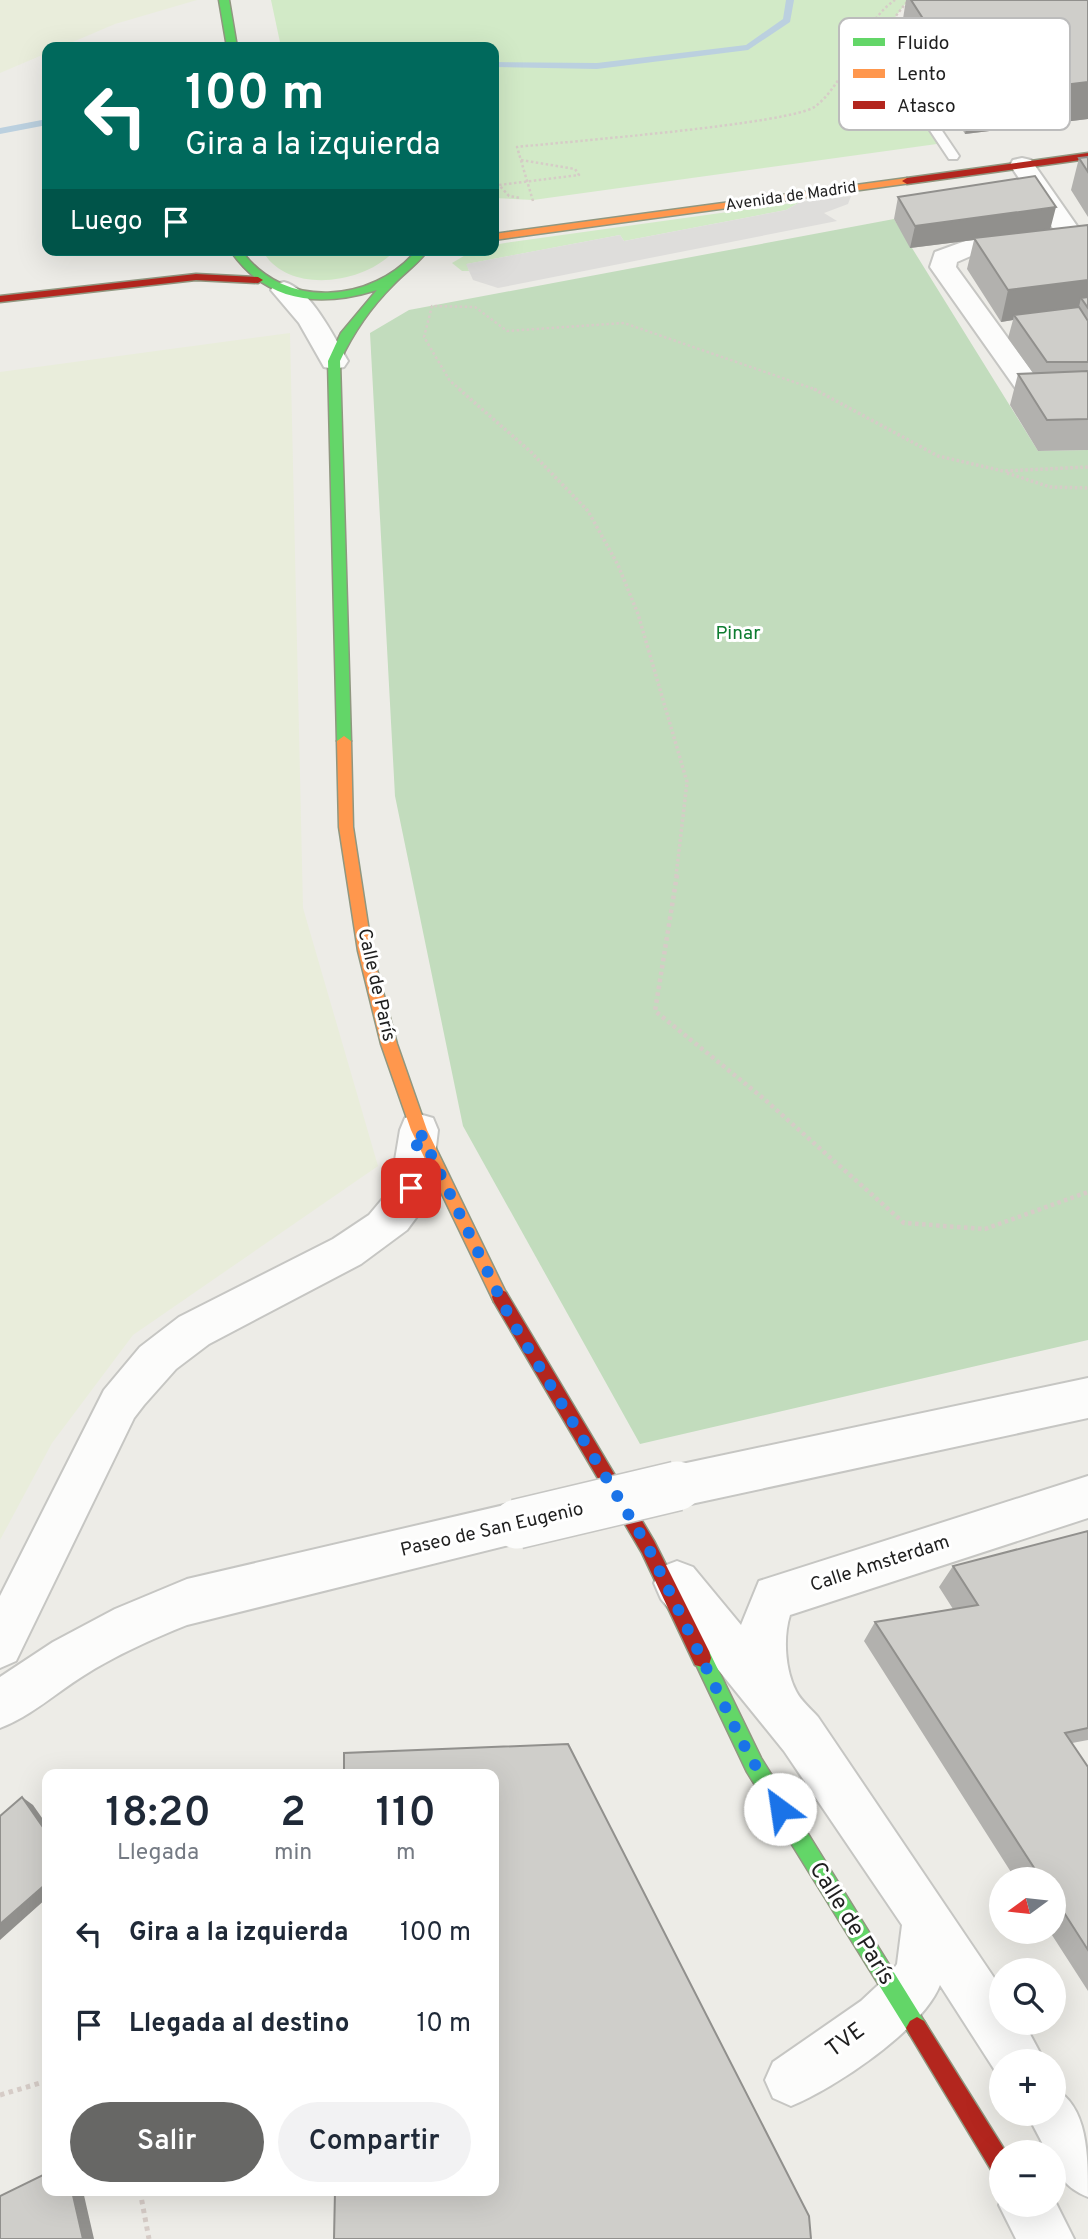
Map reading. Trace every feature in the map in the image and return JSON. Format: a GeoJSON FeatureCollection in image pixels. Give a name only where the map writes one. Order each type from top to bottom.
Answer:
{"type":"FeatureCollection","features":[{"type":"Feature","properties":{"kind":"main road"},"geometry":{"type":"LineString","coordinates":[[224,0],[231,42]]}},
{"type":"Feature","properties":{"kind":"main road"},"geometry":{"type":"LineString","coordinates":[[1061,143],[1088,139]]}},
{"type":"Feature","properties":{"kind":"main road","name":"Avenida de Madrid"},"geometry":{"type":"LineString","coordinates":[[499,236],[1088,156]]}},
{"type":"Feature","properties":{"kind":"main road"},"geometry":{"type":"LineString","coordinates":[[238,256],[243,268],[258,280],[284,290],[327,295],[350,293],[391,280],[410,267],[438,256]]}},
{"type":"Feature","properties":{"kind":"main road"},"geometry":{"type":"LineString","coordinates":[[410,267],[418,256]]}},
{"type":"Feature","properties":{"kind":"main road"},"geometry":{"type":"LineString","coordinates":[[0,283],[79,273]]}},
{"type":"Feature","properties":{"kind":"main road"},"geometry":{"type":"LineString","coordinates":[[0,299],[196,277],[258,280]]}},
{"type":"Feature","properties":{"kind":"main road","name":"Calle de París"},"geometry":{"type":"LineString","coordinates":[[391,280],[347,333],[334,361],[346,827],[365,951],[389,1044],[419,1130],[510,1318],[648,1547],[754,1765],[989,2146]]}},
{"type":"Feature","properties":{"kind":"street"},"geometry":{"type":"LineString","coordinates":[[1023,165],[1071,236],[968,248],[944,258],[943,267],[1031,390],[1088,390]]}},
{"type":"Feature","properties":{"kind":"street","name":"Calle de París"},"geometry":{"type":"LineString","coordinates":[[284,290],[311,320],[334,361]]}},
{"type":"Feature","properties":{"kind":"street"},"geometry":{"type":"LineString","coordinates":[[985,327],[1014,325]]}},
{"type":"Feature","properties":{"kind":"street"},"geometry":{"type":"LineString","coordinates":[[0,1645],[119,1404],[142,1375],[163,1354],[190,1335],[333,1259],[391,1220],[411,1188],[419,1130]]}},
{"type":"Feature","properties":{"kind":"street","name":"Paseo de San Eugenio"},"geometry":{"type":"LineString","coordinates":[[0,1704],[69,1658],[131,1625],[187,1602],[677,1486],[1088,1398]]}},
{"type":"Feature","properties":{"kind":"street","name":"Calle Amsterdam"},"geometry":{"type":"LineString","coordinates":[[775,1700],[760,1643],[763,1619],[775,1597],[1088,1497]]}},
{"type":"Feature","properties":{"kind":"street","name":"Calle de París"},"geometry":{"type":"LineString","coordinates":[[648,1547],[775,1700],[927,1919],[1011,2049]]}},
{"type":"Feature","properties":{"kind":"street","name":"Calle de París"},"geometry":{"type":"LineString","coordinates":[[900,2002],[918,1978],[926,1950],[927,1919]]}},
{"type":"Feature","properties":{"kind":"street","name":"TVE"},"geometry":{"type":"LineString","coordinates":[[791,2080],[900,2002]]}},
{"type":"Feature","properties":{"kind":"street"},"geometry":{"type":"LineString","coordinates":[[1060,2126],[1088,2170]]}},
{"type":"Feature","properties":{"kind":"street"},"geometry":{"type":"LineString","coordinates":[[1033,2217],[1047,2239]]}},
{"type":"Feature","properties":{"kind":"lane"},"geometry":{"type":"LineString","coordinates":[[935,130],[953,157]]}},
{"type":"Feature","properties":{"kind":"path"},"geometry":{"type":"LineString","coordinates":[[878,18],[895,0]]}},
{"type":"Feature","properties":{"kind":"path"},"geometry":{"type":"LineString","coordinates":[[894,18],[906,3],[917,0]]}},
{"type":"Feature","properties":{"kind":"path"},"geometry":{"type":"LineString","coordinates":[[521,160],[575,169],[579,175],[527,180],[499,185],[509,196],[533,200],[527,180],[521,160],[517,147],[768,118],[814,108],[836,86],[839,79]]}},
{"type":"Feature","properties":{"kind":"path"},"geometry":{"type":"LineString","coordinates":[[1088,488],[1050,487],[1003,471],[938,456],[809,386],[624,323],[507,331],[475,307],[432,306],[424,337],[450,381],[531,452],[588,511],[618,565],[638,614],[687,782],[671,924],[655,1011],[763,1098],[904,1223],[985,1229],[1088,1192]]}},
{"type":"Feature","properties":{"kind":"path"},"geometry":{"type":"LineString","coordinates":[[1003,471],[1088,467]]}},
{"type":"Feature","properties":{"kind":"path"},"geometry":{"type":"LineString","coordinates":[[0,2095],[42,2082]]}},
{"type":"Feature","properties":{"kind":"path"},"geometry":{"type":"LineString","coordinates":[[141,2196],[149,2239]]}},
{"type":"Feature","properties":{"kind":"green space"},"geometry":{"type":"Polygon","coordinates":[[[0,0],[197,0],[115,24],[73,42],[42,42],[42,55],[0,73],[0,0]]]}},
{"type":"Feature","properties":{"kind":"green space"},"geometry":{"type":"Polygon","coordinates":[[[271,0],[917,0],[906,3],[895,18],[839,18],[839,130],[935,130],[944,143],[533,200],[499,198],[499,42],[280,42],[271,0]]]}},
{"type":"Feature","properties":{"kind":"green space"},"geometry":{"type":"Polygon","coordinates":[[[800,202],[786,210],[624,241],[620,235],[467,264],[469,271],[462,271],[452,263],[464,256],[499,256],[499,244],[800,202]]]}},
{"type":"Feature","properties":{"kind":"green space","name":"Pinar"},"geometry":{"type":"Polygon","coordinates":[[[894,219],[1038,451],[1088,450],[1088,1340],[640,1444],[463,1126],[395,796],[370,333],[409,310],[894,219]]]}},
{"type":"Feature","properties":{"kind":"green space"},"geometry":{"type":"Polygon","coordinates":[[[267,256],[388,256],[366,271],[327,280],[307,279],[289,274],[274,265],[267,256]]]}},
{"type":"Feature","properties":{"kind":"green space"},"geometry":{"type":"Polygon","coordinates":[[[290,333],[303,908],[378,1166],[133,1335],[52,1443],[0,1540],[0,372],[290,333]]]}},
{"type":"Feature","properties":{"kind":"shaded area"},"geometry":{"type":"Polygon","coordinates":[[[851,196],[848,204],[824,213],[837,221],[498,288],[473,280],[466,264],[620,235],[624,241],[786,210],[800,202],[851,196]]]}},
{"type":"Feature","properties":{"kind":"building"},"geometry":{"type":"Polygon","coordinates":[[[911,0],[1088,0],[1088,82],[1070,84],[1070,18],[923,18],[911,0]]]}},
{"type":"Feature","properties":{"kind":"building"},"geometry":{"type":"Polygon","coordinates":[[[1088,157],[1088,172],[1079,158],[1088,157]]]}},
{"type":"Feature","properties":{"kind":"building"},"geometry":{"type":"Polygon","coordinates":[[[1035,176],[1056,207],[915,226],[898,197],[1035,176]]]}},
{"type":"Feature","properties":{"kind":"building"},"geometry":{"type":"Polygon","coordinates":[[[1088,225],[1088,280],[1008,290],[974,238],[1088,225]]]}},
{"type":"Feature","properties":{"kind":"building"},"geometry":{"type":"Polygon","coordinates":[[[1088,297],[1088,308],[1081,298],[1088,297]]]}},
{"type":"Feature","properties":{"kind":"building"},"geometry":{"type":"Polygon","coordinates":[[[1079,307],[1088,321],[1088,362],[1047,362],[1014,315],[1079,307]]]}},
{"type":"Feature","properties":{"kind":"building"},"geometry":{"type":"Polygon","coordinates":[[[1088,371],[1088,419],[1047,420],[1018,374],[1088,371]]]}},
{"type":"Feature","properties":{"kind":"building"},"geometry":{"type":"Polygon","coordinates":[[[1088,1531],[1088,1728],[1065,1733],[1088,1767],[1088,1950],[1066,1916],[1066,1867],[1034,1867],[875,1622],[978,1605],[953,1566],[1088,1531]]]}},
{"type":"Feature","properties":{"kind":"building"},"geometry":{"type":"Polygon","coordinates":[[[568,1744],[809,2216],[811,2239],[334,2239],[335,2196],[499,2196],[499,1769],[344,1769],[344,1753],[568,1744]]]}},
{"type":"Feature","properties":{"kind":"building"},"geometry":{"type":"Polygon","coordinates":[[[22,1797],[42,1826],[42,1887],[0,1924],[0,1816],[22,1797]]]}},
{"type":"Feature","properties":{"kind":"building"},"geometry":{"type":"Polygon","coordinates":[[[42,2175],[42,2196],[73,2196],[83,2239],[0,2239],[0,2196],[42,2175]]]}},
{"type":"Feature","properties":{"kind":"waterway"},"geometry":{"type":"LineString","coordinates":[[499,65],[597,66],[748,47],[787,20],[790,0]]}},
{"type":"Feature","properties":{"kind":"waterway"},"geometry":{"type":"LineString","coordinates":[[0,131],[42,123]]}},
{"type":"Feature","properties":{"kind":"traffic: fast"},"geometry":{"type":"LineString","coordinates":[[224,0],[231,42]]}},
{"type":"Feature","properties":{"kind":"traffic: fast"},"geometry":{"type":"LineString","coordinates":[[239,256],[247,268],[264,281],[283,290],[327,296],[371,288],[391,280],[418,256]]}},
{"type":"Feature","properties":{"kind":"traffic: fast"},"geometry":{"type":"LineString","coordinates":[[344,741],[334,361],[347,333],[391,280]]}},
{"type":"Feature","properties":{"kind":"traffic: fast"},"geometry":{"type":"LineString","coordinates":[[702,1658],[754,1765],[917,2028]]}},
{"type":"Feature","properties":{"kind":"traffic: slow"},"geometry":{"type":"LineString","coordinates":[[499,236],[907,181]]}},
{"type":"Feature","properties":{"kind":"traffic: slow"},"geometry":{"type":"LineString","coordinates":[[344,741],[346,827],[365,951],[389,1044],[419,1130],[500,1297]]}},
{"type":"Feature","properties":{"kind":"traffic: jam"},"geometry":{"type":"LineString","coordinates":[[907,181],[1088,156]]}},
{"type":"Feature","properties":{"kind":"traffic: jam"},"geometry":{"type":"LineString","coordinates":[[0,299],[196,277],[258,280]]}},
{"type":"Feature","properties":{"kind":"traffic: jam"},"geometry":{"type":"LineString","coordinates":[[500,1297],[648,1547],[702,1658]]}},
{"type":"Feature","properties":{"kind":"traffic: jam"},"geometry":{"type":"LineString","coordinates":[[917,2028],[989,2145]]}},
{"type":"Feature","properties":{"kind":"route"},"geometry":{"type":"LineString","coordinates":[[411,1188],[419,1130],[510,1318],[648,1547],[716,1691],[780,1809]]}}]}
